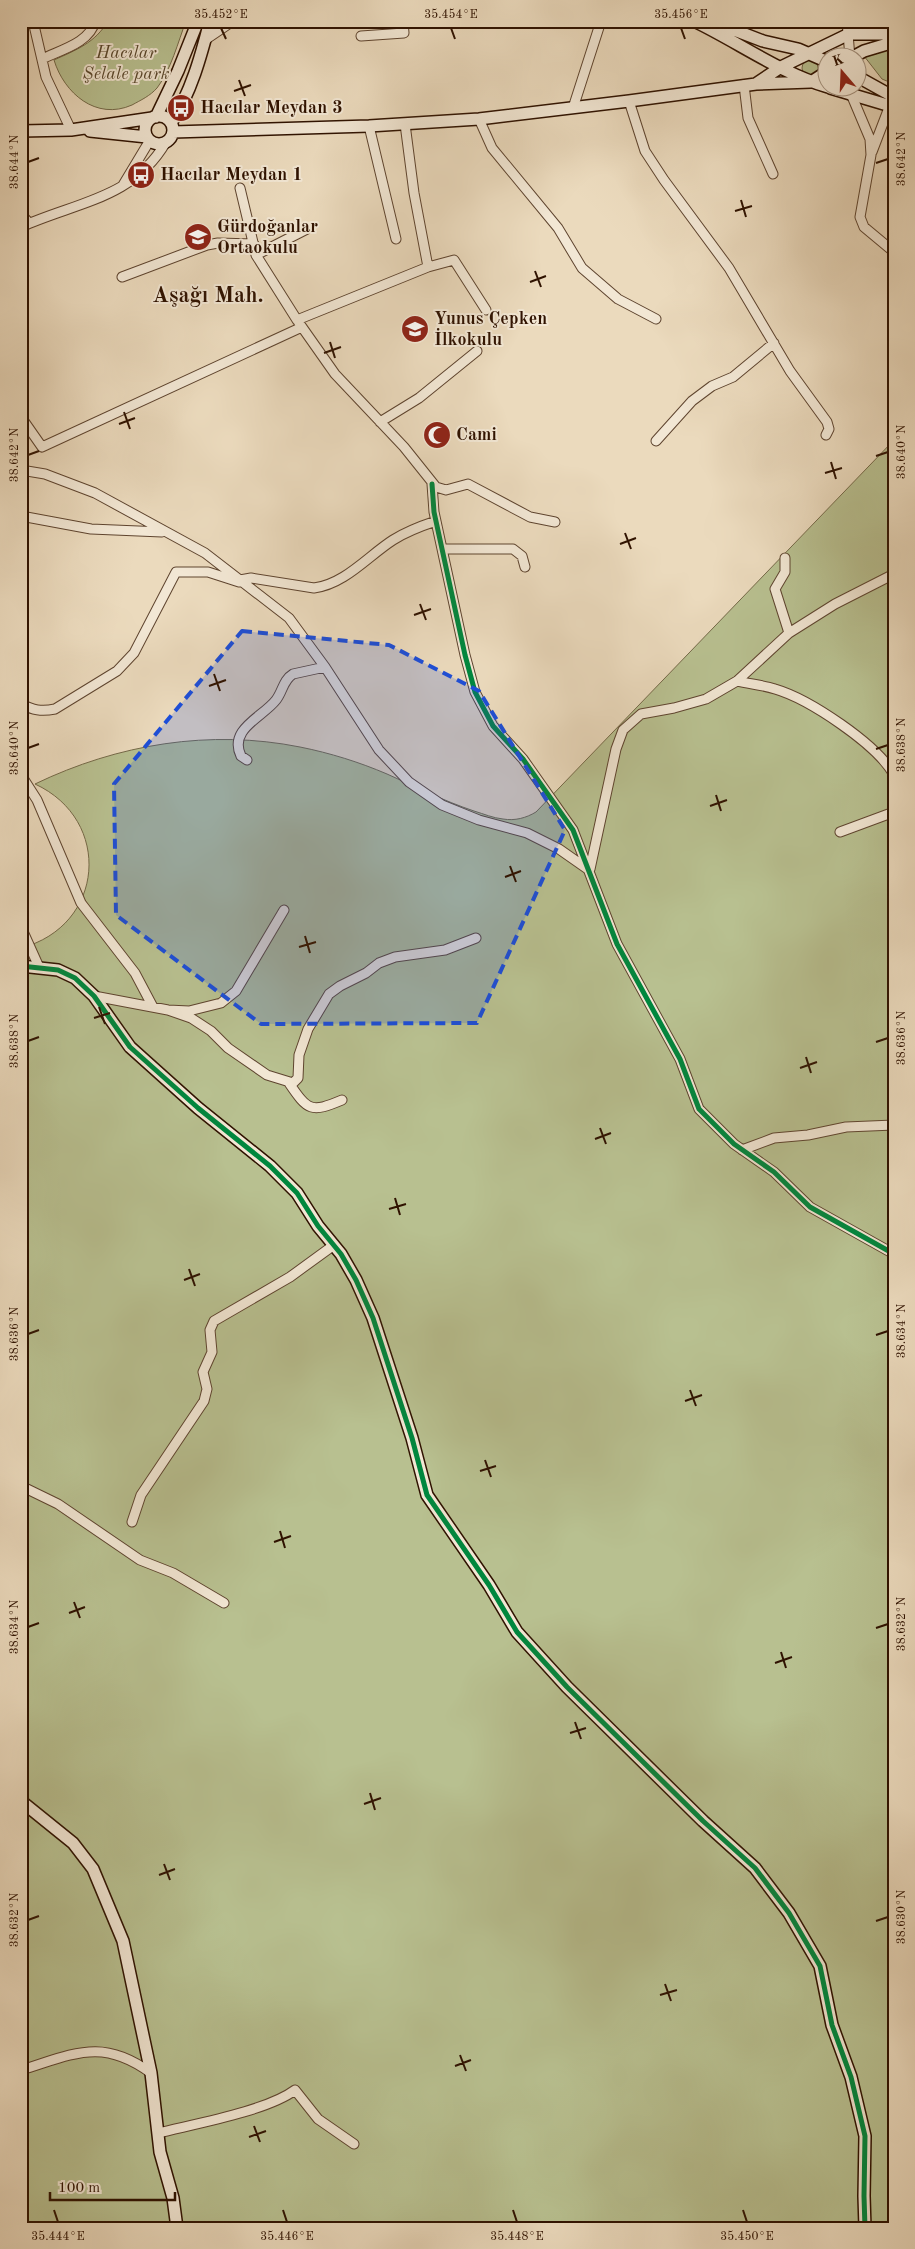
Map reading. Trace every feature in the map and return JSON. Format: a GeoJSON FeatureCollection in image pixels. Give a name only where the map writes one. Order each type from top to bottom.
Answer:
{"type":"FeatureCollection","features":[{"type":"Feature","properties":{"kind":"street"},"geometry":{"type":"LineString","coordinates":[[33,21],[46,77],[71,130]]}},
{"type":"Feature","properties":{"kind":"street"},"geometry":{"type":"LineString","coordinates":[[42,59],[81,40],[89,34],[95,21]]}},
{"type":"Feature","properties":{"kind":"street"},"geometry":{"type":"LineString","coordinates":[[149,139],[145,129],[154,118],[178,71],[198,21]]}},
{"type":"Feature","properties":{"kind":"street"},"geometry":{"type":"LineString","coordinates":[[21,214],[25,225],[94,201],[141,175],[156,159],[166,142],[181,108],[210,21]]}},
{"type":"Feature","properties":{"kind":"street"},"geometry":{"type":"LineString","coordinates":[[205,40],[233,21]]}},
{"type":"Feature","properties":{"kind":"street"},"geometry":{"type":"LineString","coordinates":[[361,36],[404,33],[403,21]]}},
{"type":"Feature","properties":{"kind":"street"},"geometry":{"type":"LineString","coordinates":[[573,108],[601,21]]}},
{"type":"Feature","properties":{"kind":"street"},"geometry":{"type":"LineString","coordinates":[[694,21],[728,37],[780,67],[818,84]]}},
{"type":"Feature","properties":{"kind":"street"},"geometry":{"type":"LineString","coordinates":[[711,21],[763,41],[818,58]]}},
{"type":"Feature","properties":{"kind":"street"},"geometry":{"type":"LineString","coordinates":[[847,21],[850,48]]}},
{"type":"Feature","properties":{"kind":"street"},"geometry":{"type":"LineString","coordinates":[[750,85],[780,67],[849,34],[894,34]]}},
{"type":"Feature","properties":{"kind":"street"},"geometry":{"type":"LineString","coordinates":[[868,50],[894,42]]}},
{"type":"Feature","properties":{"kind":"street"},"geometry":{"type":"LineString","coordinates":[[172,127],[369,126],[480,119],[629,102],[750,85],[811,82],[818,77]]}},
{"type":"Feature","properties":{"kind":"street"},"geometry":{"type":"LineString","coordinates":[[750,85],[748,118],[773,174]]}},
{"type":"Feature","properties":{"kind":"street"},"geometry":{"type":"LineString","coordinates":[[868,85],[892,103]]}},
{"type":"Feature","properties":{"kind":"street"},"geometry":{"type":"LineString","coordinates":[[853,98],[870,139],[871,155]]}},
{"type":"Feature","properties":{"kind":"street"},"geometry":{"type":"LineString","coordinates":[[868,98],[892,103]]}},
{"type":"Feature","properties":{"kind":"street"},"geometry":{"type":"LineString","coordinates":[[629,102],[645,151],[729,268],[790,371],[827,422],[829,429],[826,435]]}},
{"type":"Feature","properties":{"kind":"street"},"geometry":{"type":"LineString","coordinates":[[892,103],[871,155],[860,217],[864,227],[894,252]]}},
{"type":"Feature","properties":{"kind":"street"},"geometry":{"type":"LineString","coordinates":[[21,131],[71,130],[154,118],[165,118],[172,127]]}},
{"type":"Feature","properties":{"kind":"street"},"geometry":{"type":"LineString","coordinates":[[480,119],[492,148],[558,228],[582,268],[618,299],[656,319]]}},
{"type":"Feature","properties":{"kind":"street"},"geometry":{"type":"LineString","coordinates":[[404,124],[414,193],[428,267]]}},
{"type":"Feature","properties":{"kind":"street"},"geometry":{"type":"LineString","coordinates":[[369,126],[396,239]]}},
{"type":"Feature","properties":{"kind":"street"},"geometry":{"type":"LineString","coordinates":[[71,130],[149,139],[158,144],[166,142]]}},
{"type":"Feature","properties":{"kind":"street"},"geometry":{"type":"LineString","coordinates":[[123,186],[149,139]]}},
{"type":"Feature","properties":{"kind":"street"},"geometry":{"type":"LineString","coordinates":[[240,188],[256,255],[299,323],[335,374],[404,447],[432,484],[446,490],[468,484],[530,516],[555,522]]}},
{"type":"Feature","properties":{"kind":"street"},"geometry":{"type":"LineString","coordinates":[[256,255],[307,229]]}},
{"type":"Feature","properties":{"kind":"street"},"geometry":{"type":"LineString","coordinates":[[122,277],[207,245],[218,243],[254,244]]}},
{"type":"Feature","properties":{"kind":"street"},"geometry":{"type":"LineString","coordinates":[[21,417],[42,448],[299,323],[428,267],[454,260],[486,310]]}},
{"type":"Feature","properties":{"kind":"street"},"geometry":{"type":"LineString","coordinates":[[656,441],[692,401],[712,386],[733,377],[774,343]]}},
{"type":"Feature","properties":{"kind":"street"},"geometry":{"type":"LineString","coordinates":[[380,422],[419,398],[477,351]]}},
{"type":"Feature","properties":{"kind":"street"},"geometry":{"type":"LineString","coordinates":[[21,470],[45,474],[95,493],[205,553],[289,618],[326,667],[379,750],[409,782],[442,805],[479,820],[527,833],[559,849],[590,870]]}},
{"type":"Feature","properties":{"kind":"street"},"geometry":{"type":"LineString","coordinates":[[432,484],[436,520],[465,655],[475,692],[493,726],[523,759],[573,830],[617,944],[680,1059],[699,1109],[742,1150],[774,1172],[810,1206],[894,1254]]}},
{"type":"Feature","properties":{"kind":"street"},"geometry":{"type":"LineString","coordinates":[[21,516],[91,529],[166,532]]}},
{"type":"Feature","properties":{"kind":"street"},"geometry":{"type":"LineString","coordinates":[[21,704],[34,710],[55,709],[117,671],[134,654],[176,572],[208,572],[242,581],[251,578],[314,588],[323,587],[336,582],[408,531],[436,520]]}},
{"type":"Feature","properties":{"kind":"street"},"geometry":{"type":"LineString","coordinates":[[442,549],[513,548],[522,556],[525,567]]}},
{"type":"Feature","properties":{"kind":"street"},"geometry":{"type":"LineString","coordinates":[[785,558],[784,572],[775,589],[788,633]]}},
{"type":"Feature","properties":{"kind":"street"},"geometry":{"type":"LineString","coordinates":[[590,870],[616,749],[623,730],[641,714],[674,708],[706,699],[737,681],[788,633],[835,604],[894,574]]}},
{"type":"Feature","properties":{"kind":"street"},"geometry":{"type":"LineString","coordinates":[[247,760],[240,752],[239,745],[239,739],[244,728],[276,700],[289,676],[326,667]]}},
{"type":"Feature","properties":{"kind":"street"},"geometry":{"type":"LineString","coordinates":[[737,681],[775,689],[813,706],[870,748],[894,775]]}},
{"type":"Feature","properties":{"kind":"street"},"geometry":{"type":"LineString","coordinates":[[21,775],[37,800],[81,903],[134,973],[153,1007]]}},
{"type":"Feature","properties":{"kind":"street"},"geometry":{"type":"LineString","coordinates":[[840,832],[894,812]]}},
{"type":"Feature","properties":{"kind":"street"},"geometry":{"type":"LineString","coordinates":[[168,1010],[189,1011],[221,1003],[230,998],[284,910]]}},
{"type":"Feature","properties":{"kind":"street"},"geometry":{"type":"LineString","coordinates":[[21,927],[39,967]]}},
{"type":"Feature","properties":{"kind":"street"},"geometry":{"type":"LineString","coordinates":[[289,1083],[297,1080],[298,1055],[308,1029],[329,994],[340,986],[366,973],[379,963],[395,957],[445,950],[476,938]]}},
{"type":"Feature","properties":{"kind":"street"},"geometry":{"type":"LineString","coordinates":[[21,966],[58,970],[75,978],[94,996],[130,1047],[198,1108],[270,1166],[297,1194],[356,1280],[373,1318],[412,1438],[427,1495],[489,1585],[517,1632],[567,1687],[703,1821],[755,1868],[789,1913],[820,1966],[832,2025],[851,2077],[865,2136],[865,2228]]}},
{"type":"Feature","properties":{"kind":"street"},"geometry":{"type":"LineString","coordinates":[[94,996],[168,1010],[191,1018],[212,1031],[228,1048],[248,1063],[267,1075],[289,1083],[299,1098],[313,1108],[320,1109],[342,1100]]}},
{"type":"Feature","properties":{"kind":"street"},"geometry":{"type":"LineString","coordinates":[[742,1150],[774,1138],[808,1135],[846,1127],[894,1125]]}},
{"type":"Feature","properties":{"kind":"street"},"geometry":{"type":"LineString","coordinates":[[132,1522],[141,1495],[204,1401],[207,1389],[203,1372],[212,1352],[210,1330],[214,1321],[290,1277],[334,1246]]}},
{"type":"Feature","properties":{"kind":"street"},"geometry":{"type":"LineString","coordinates":[[21,1486],[58,1504],[140,1560],[181,1578],[224,1603]]}},
{"type":"Feature","properties":{"kind":"street"},"geometry":{"type":"LineString","coordinates":[[21,1801],[73,1843],[93,1869],[123,1941],[151,2073],[160,2152],[173,2198],[177,2228]]}},
{"type":"Feature","properties":{"kind":"street"},"geometry":{"type":"LineString","coordinates":[[21,2070],[84,2051],[99,2050],[136,2062],[151,2073]]}},
{"type":"Feature","properties":{"kind":"street"},"geometry":{"type":"LineString","coordinates":[[158,2133],[264,2105],[287,2096],[295,2090],[318,2120],[354,2144]]}},
{"type":"Feature","properties":{"kind":"highlighted area"},"geometry":{"type":"Polygon","coordinates":[[[242,631],[389,645],[479,691],[565,830],[477,1023],[261,1024],[116,915],[114,784],[242,631]]]}},
{"type":"Feature","properties":{"kind":"green space","name":"Hacılar Şelale park"},"geometry":{"type":"Polygon","coordinates":[[[108,21],[186,21],[170,64],[157,88],[148,96],[132,105],[119,109],[106,109],[83,101],[65,83],[54,60],[91,40],[103,29],[108,21]]]}},
{"type":"Feature","properties":{"kind":"green space"},"geometry":{"type":"Polygon","coordinates":[[[894,46],[894,84],[882,79],[868,61],[868,55],[894,46]]]}},
{"type":"Feature","properties":{"kind":"green space"},"geometry":{"type":"Polygon","coordinates":[[[807,60],[813,60],[818,65],[818,71],[813,76],[807,76],[802,71],[802,65],[807,60]]]}},
{"type":"Feature","properties":{"kind":"green space"},"geometry":{"type":"Polygon","coordinates":[[[894,440],[894,2228],[21,2228],[21,948],[49,936],[70,918],[83,896],[89,871],[87,846],[78,822],[60,800],[35,784],[99,759],[165,744],[198,740],[266,742],[300,747],[344,758],[488,816],[512,820],[528,816],[536,812],[894,440]]]}},
{"type":"Feature","properties":{"kind":"waterway"},"geometry":{"type":"LineString","coordinates":[[889,125],[894,130]]}},
{"type":"Feature","properties":{"kind":"cycle path"},"geometry":{"type":"LineString","coordinates":[[432,484],[434,512],[465,655],[475,692],[493,726],[523,759],[573,830],[617,944],[680,1059],[699,1109],[734,1144],[774,1172],[810,1207],[894,1254]]}},
{"type":"Feature","properties":{"kind":"cycle path"},"geometry":{"type":"LineString","coordinates":[[21,966],[58,970],[75,978],[94,996],[130,1047],[198,1108],[270,1166],[297,1193],[318,1226],[341,1254],[356,1280],[373,1318],[412,1438],[427,1495],[489,1585],[517,1632],[567,1687],[703,1821],[755,1868],[789,1913],[820,1966],[832,2025],[851,2077],[865,2136],[865,2228]]}},
{"type":"Feature","properties":{"kind":"place","name":"Hacılar Meydan 3"},"geometry":{"type":"Point","coordinates":[181,108]}},
{"type":"Feature","properties":{"kind":"place","name":"Hacılar Meydan 1"},"geometry":{"type":"Point","coordinates":[141,175]}},
{"type":"Feature","properties":{"kind":"place","name":"Gürdoğanlar Ortaokulu"},"geometry":{"type":"Point","coordinates":[198,237]}},
{"type":"Feature","properties":{"kind":"place","name":"Yunus Çepken İlkokulu"},"geometry":{"type":"Point","coordinates":[415,329]}},
{"type":"Feature","properties":{"kind":"place","name":"Cami"},"geometry":{"type":"Point","coordinates":[437,435]}},
{"type":"Feature","properties":{"kind":"district","name":"Aşağı Mah."},"geometry":{"type":"Point","coordinates":[208,296]}}]}
